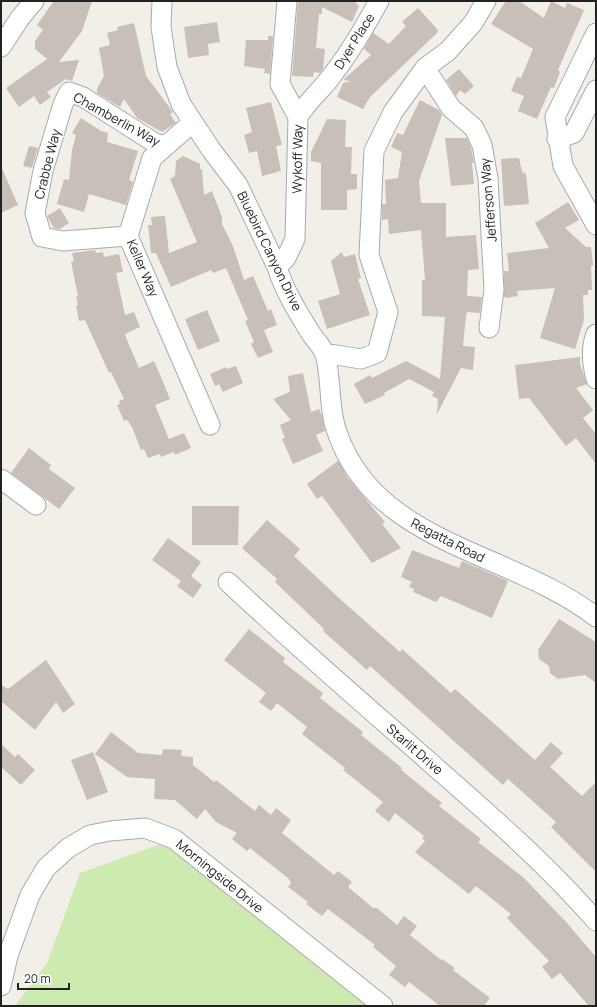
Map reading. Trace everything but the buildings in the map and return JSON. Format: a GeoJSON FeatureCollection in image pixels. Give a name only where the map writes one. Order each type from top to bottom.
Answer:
{"type":"FeatureCollection","features":[{"type":"Feature","properties":{"kind":"street"},"geometry":{"type":"LineString","coordinates":[[1,47],[20,18],[34,1]]}},
{"type":"Feature","properties":{"kind":"street","name":"Bluebird Canyon Drive"},"geometry":{"type":"LineString","coordinates":[[162,1],[161,27],[167,67],[181,104],[212,151],[238,185],[277,267],[280,279],[310,332],[324,353]]}},
{"type":"Feature","properties":{"kind":"street","name":"Wykoff Way"},"geometry":{"type":"LineString","coordinates":[[277,267],[286,258],[295,239],[298,117],[280,84],[287,1]]}},
{"type":"Feature","properties":{"kind":"street","name":"Dyer Place"},"geometry":{"type":"LineString","coordinates":[[298,117],[307,102],[332,76],[351,52],[379,1]]}},
{"type":"Feature","properties":{"kind":"street"},"geometry":{"type":"LineString","coordinates":[[324,353],[361,359],[377,353],[388,312],[369,255],[374,151],[394,112],[425,68],[448,51],[473,23],[486,1]]}},
{"type":"Feature","properties":{"kind":"street"},"geometry":{"type":"LineString","coordinates":[[596,33],[555,117],[563,166],[596,225]]}},
{"type":"Feature","properties":{"kind":"street","name":"Jefferson Way"},"geometry":{"type":"LineString","coordinates":[[425,68],[451,108],[474,128],[482,145],[488,178],[494,290],[489,328]]}},
{"type":"Feature","properties":{"kind":"street"},"geometry":{"type":"LineString","coordinates":[[558,139],[574,133],[596,90]]}},
{"type":"Feature","properties":{"kind":"street","name":"Chamberlin Way"},"geometry":{"type":"LineString","coordinates":[[69,92],[83,97],[155,143],[166,146]]}},
{"type":"Feature","properties":{"kind":"street","name":"Crabbe Way"},"geometry":{"type":"LineString","coordinates":[[69,92],[63,104],[43,171],[34,213],[42,237],[63,242],[128,236]]}},
{"type":"Feature","properties":{"kind":"street","name":"Keller Way"},"geometry":{"type":"LineString","coordinates":[[193,122],[152,158],[128,236],[210,425]]}},
{"type":"Feature","properties":{"kind":"street"},"geometry":{"type":"LineString","coordinates":[[596,334],[592,343],[592,363],[596,379]]}},
{"type":"Feature","properties":{"kind":"street","name":"Regatta Road"},"geometry":{"type":"LineString","coordinates":[[324,353],[336,432],[350,460],[370,490],[396,512],[424,531],[539,581],[575,601],[596,617]]}},
{"type":"Feature","properties":{"kind":"street"},"geometry":{"type":"LineString","coordinates":[[1,479],[36,505]]}},
{"type":"Feature","properties":{"kind":"street","name":"Starlit Drive"},"geometry":{"type":"LineString","coordinates":[[228,582],[288,638],[475,802],[576,898],[596,922]]}},
{"type":"Feature","properties":{"kind":"street","name":"Morningside Drive"},"geometry":{"type":"LineString","coordinates":[[1,986],[8,956],[30,895],[46,868],[68,848],[90,836],[110,831],[145,828],[174,839],[384,1006]]}},
{"type":"Feature","properties":{"kind":"green space"},"geometry":{"type":"Polygon","coordinates":[[[169,841],[377,1006],[15,1006],[47,963],[80,873],[169,841]]]}}]}
